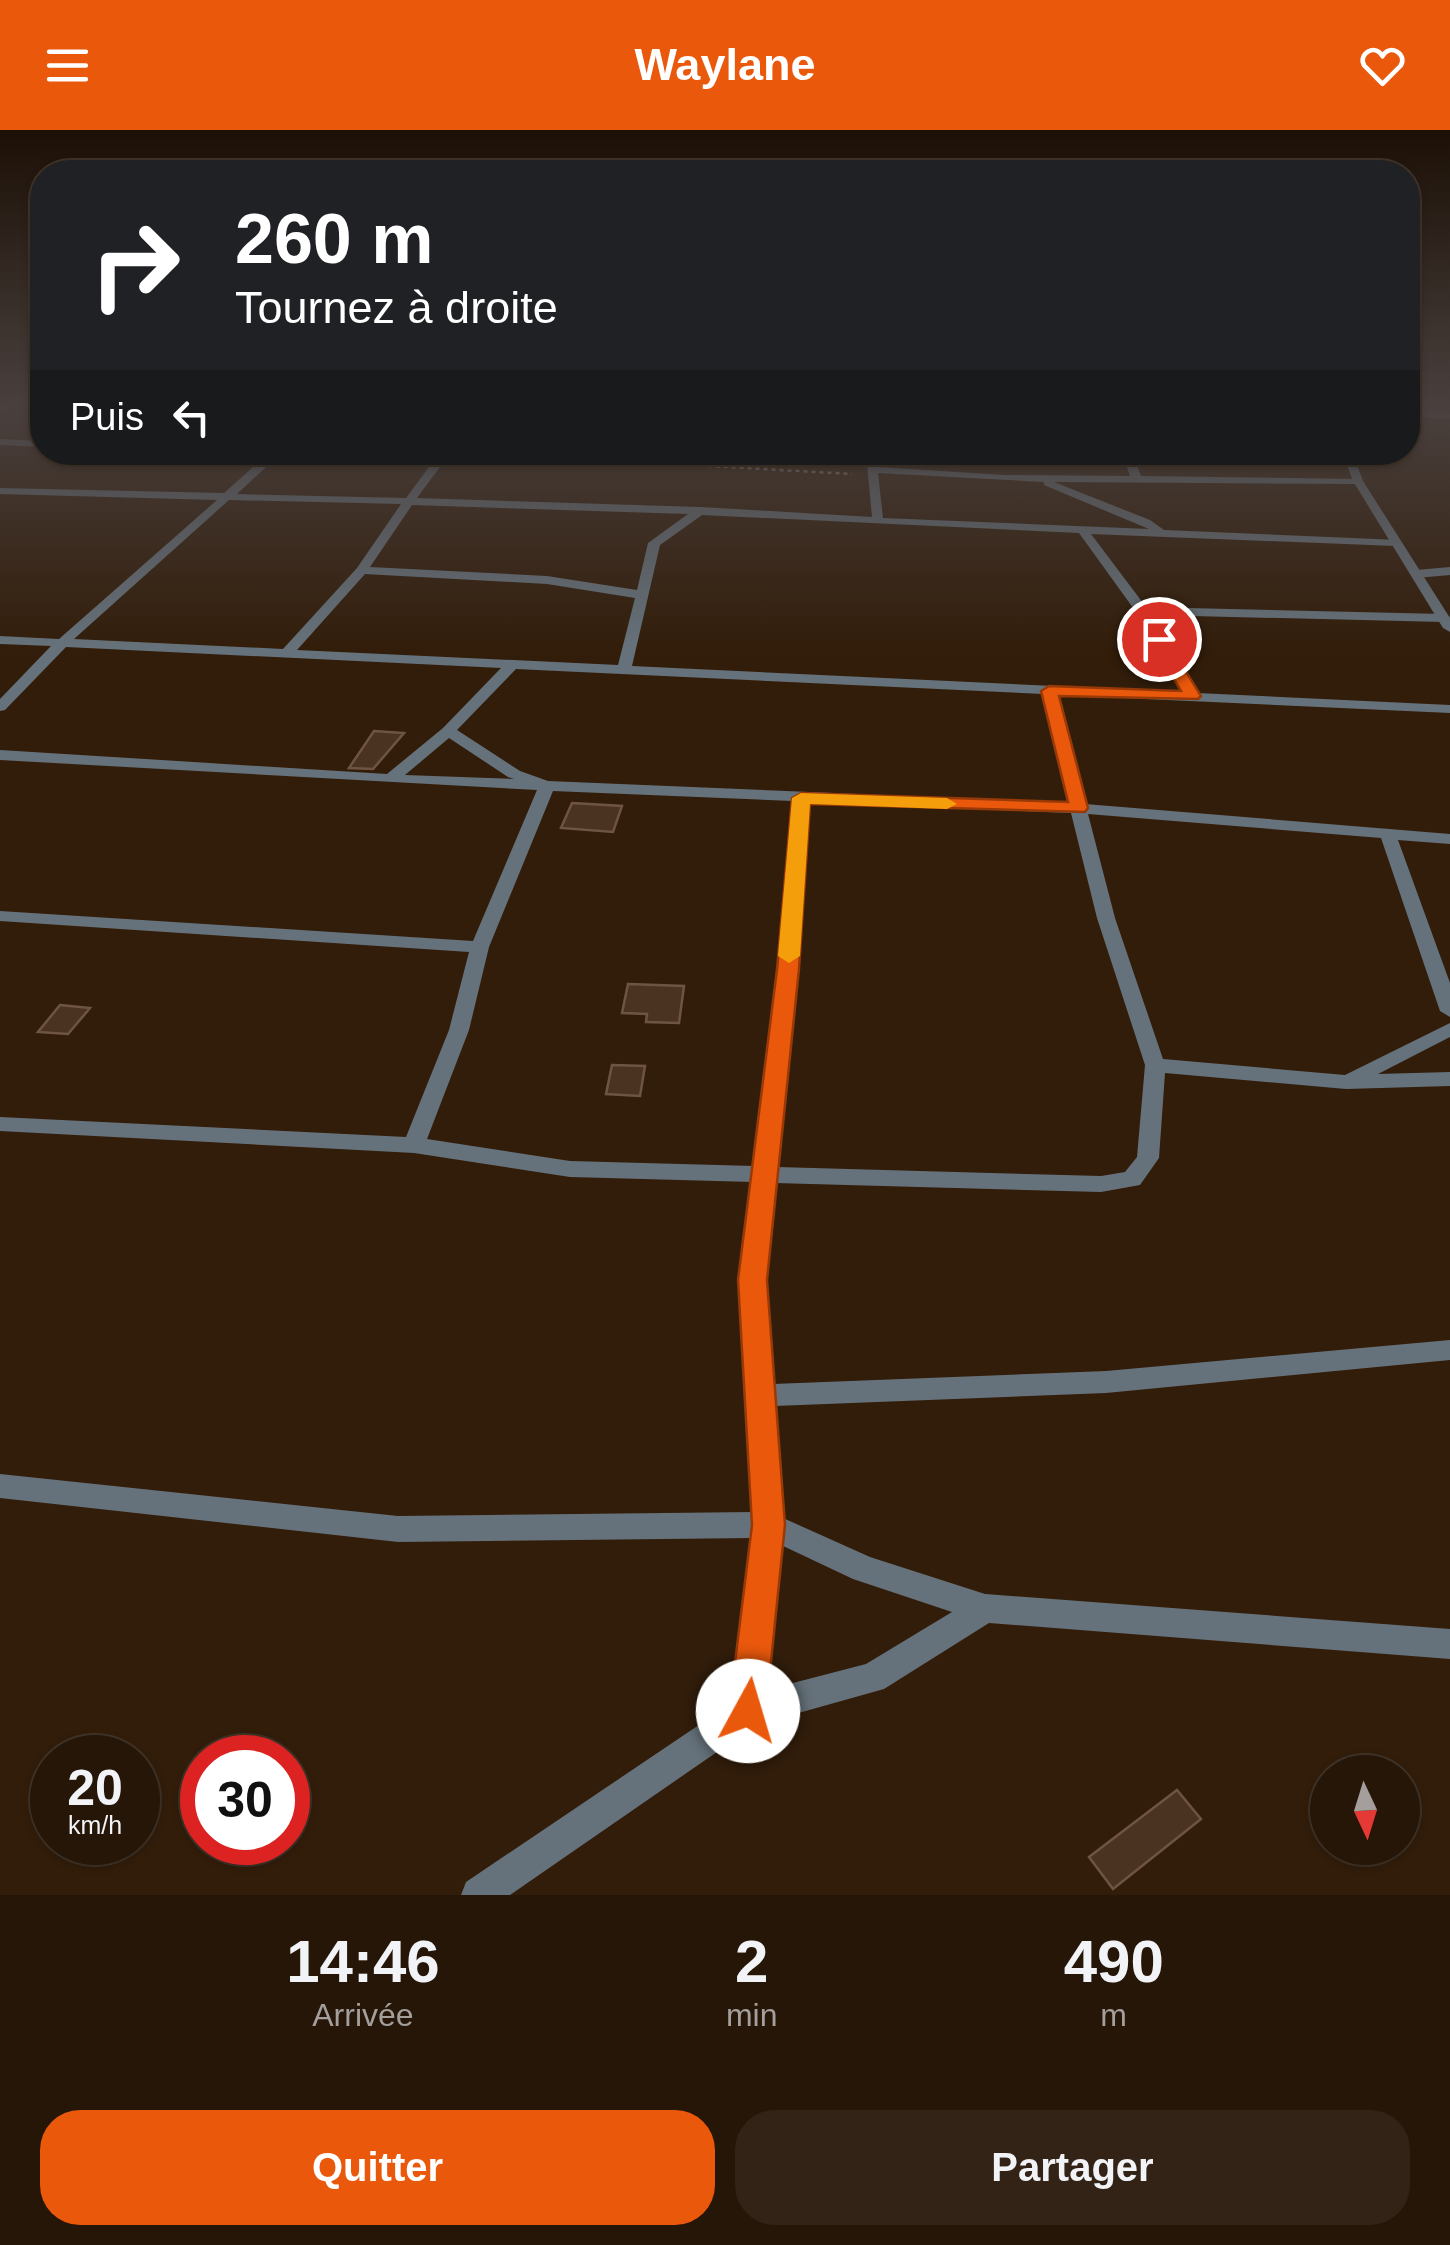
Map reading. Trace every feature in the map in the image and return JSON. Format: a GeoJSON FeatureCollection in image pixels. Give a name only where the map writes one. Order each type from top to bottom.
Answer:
{"type":"FeatureCollection","features":[{"type":"Feature","properties":{"kind":"street"},"geometry":{"type":"LineString","coordinates":[[0,707],[64,640],[235,486]]}},
{"type":"Feature","properties":{"kind":"street"},"geometry":{"type":"LineString","coordinates":[[288,652],[362,570],[420,486]]}},
{"type":"Feature","properties":{"kind":"street"},"geometry":{"type":"LineString","coordinates":[[876,486],[878,522]]}},
{"type":"Feature","properties":{"kind":"street"},"geometry":{"type":"LineString","coordinates":[[1056,486],[1146,522],[1160,532]]}},
{"type":"Feature","properties":{"kind":"street"},"geometry":{"type":"LineString","coordinates":[[1361,486],[1447,623]]}},
{"type":"Feature","properties":{"kind":"street"},"geometry":{"type":"LineString","coordinates":[[0,491],[226,494],[407,504],[701,510],[878,522],[1396,542]]}},
{"type":"Feature","properties":{"kind":"street"},"geometry":{"type":"LineString","coordinates":[[624,671],[654,543],[701,510]]}},
{"type":"Feature","properties":{"kind":"street"},"geometry":{"type":"LineString","coordinates":[[1082,530],[1142,611],[1192,696]]}},
{"type":"Feature","properties":{"kind":"street"},"geometry":{"type":"LineString","coordinates":[[362,570],[546,580],[642,595]]}},
{"type":"Feature","properties":{"kind":"street"},"geometry":{"type":"LineString","coordinates":[[1416,574],[1450,571]]}},
{"type":"Feature","properties":{"kind":"street"},"geometry":{"type":"LineString","coordinates":[[1142,611],[1447,623]]}},
{"type":"Feature","properties":{"kind":"street"},"geometry":{"type":"LineString","coordinates":[[0,640],[64,640],[624,671],[1450,709]]}},
{"type":"Feature","properties":{"kind":"street"},"geometry":{"type":"LineString","coordinates":[[391,778],[448,730],[513,664]]}},
{"type":"Feature","properties":{"kind":"street"},"geometry":{"type":"LineString","coordinates":[[0,1124],[414,1145],[570,1169],[1101,1184],[1132,1179],[1148,1158],[1156,1065],[1106,918],[1049,691]]}},
{"type":"Feature","properties":{"kind":"street"},"geometry":{"type":"LineString","coordinates":[[448,730],[514,774],[547,786]]}},
{"type":"Feature","properties":{"kind":"street"},"geometry":{"type":"LineString","coordinates":[[0,755],[547,786],[1078,808],[1450,839]]}},
{"type":"Feature","properties":{"kind":"street"},"geometry":{"type":"LineString","coordinates":[[414,1145],[459,1030],[480,947],[547,786]]}},
{"type":"Feature","properties":{"kind":"street"},"geometry":{"type":"LineString","coordinates":[[748,1711],[768,1525],[752,1280],[767,1172],[801,798]]}},
{"type":"Feature","properties":{"kind":"street"},"geometry":{"type":"LineString","coordinates":[[1388,835],[1450,1010]]}},
{"type":"Feature","properties":{"kind":"street"},"geometry":{"type":"LineString","coordinates":[[0,916],[480,947]]}},
{"type":"Feature","properties":{"kind":"street"},"geometry":{"type":"LineString","coordinates":[[1346,1082],[1450,1029]]}},
{"type":"Feature","properties":{"kind":"street"},"geometry":{"type":"LineString","coordinates":[[1156,1065],[1346,1082],[1450,1079]]}},
{"type":"Feature","properties":{"kind":"street"},"geometry":{"type":"LineString","coordinates":[[760,1396],[1106,1382],[1450,1350]]}},
{"type":"Feature","properties":{"kind":"street"},"geometry":{"type":"LineString","coordinates":[[0,1486],[398,1528],[768,1525],[864,1569],[986,1608],[1450,1644]]}},
{"type":"Feature","properties":{"kind":"street"},"geometry":{"type":"LineString","coordinates":[[478,1895],[748,1711],[873,1678],[986,1608]]}},
{"type":"Feature","properties":{"kind":"building"},"geometry":{"type":"Polygon","coordinates":[[[374,731],[404,733],[373,769],[349,768],[374,731]]]}},
{"type":"Feature","properties":{"kind":"building"},"geometry":{"type":"Polygon","coordinates":[[[572,803],[622,806],[613,832],[561,828],[572,803]]]}},
{"type":"Feature","properties":{"kind":"building"},"geometry":{"type":"Polygon","coordinates":[[[628,984],[684,986],[679,1023],[646,1022],[647,1014],[622,1013],[628,984]]]}},
{"type":"Feature","properties":{"kind":"building"},"geometry":{"type":"Polygon","coordinates":[[[60,1005],[90,1008],[68,1034],[38,1032],[60,1005]]]}},
{"type":"Feature","properties":{"kind":"building"},"geometry":{"type":"Polygon","coordinates":[[[612,1065],[645,1066],[640,1096],[606,1094],[612,1065]]]}},
{"type":"Feature","properties":{"kind":"building"},"geometry":{"type":"Polygon","coordinates":[[[1177,1790],[1201,1819],[1113,1889],[1089,1857],[1177,1790]]]}},
{"type":"Feature","properties":{"kind":"slow traffic"},"geometry":{"type":"LineString","coordinates":[[789,956],[801,798],[947,804]]}},
{"type":"Feature","properties":{"kind":"route"},"geometry":{"type":"LineString","coordinates":[[748,1711],[768,1525],[752,1280],[788,969],[801,798],[1078,808],[1049,691],[1192,696],[1159,639]]}}]}
